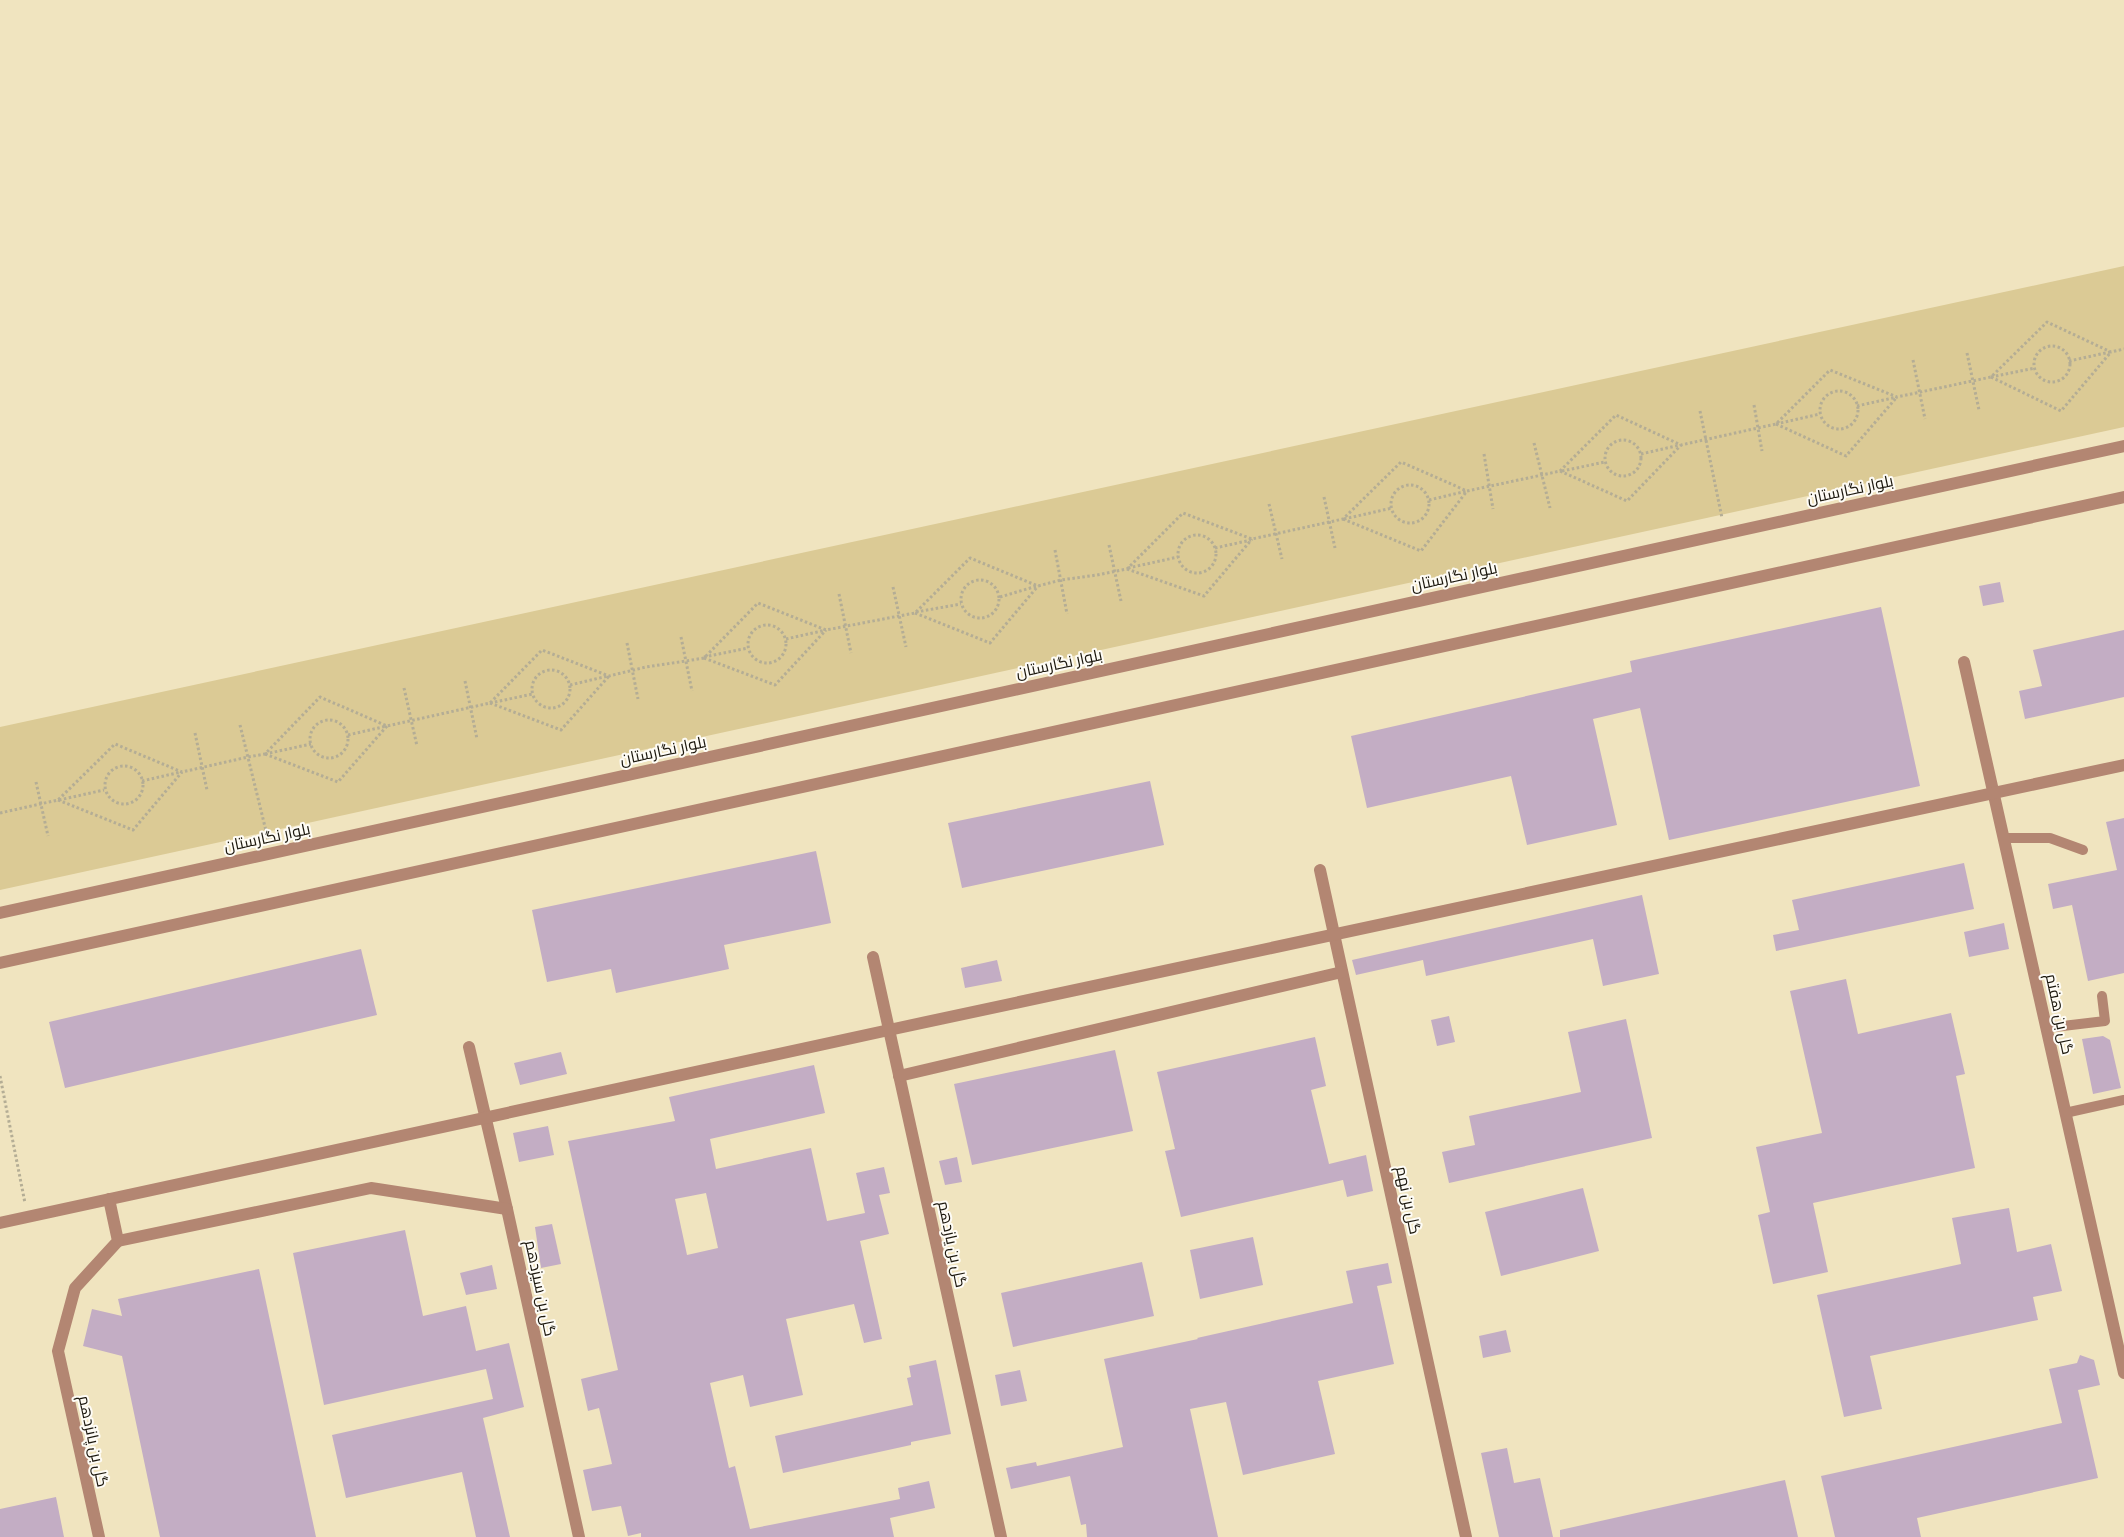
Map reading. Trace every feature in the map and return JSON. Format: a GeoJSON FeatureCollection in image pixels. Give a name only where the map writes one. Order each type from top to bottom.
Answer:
{"type":"FeatureCollection","features":[{"type":"Feature","properties":{"kind":"street","name":"بلوار نگارستان"},"geometry":{"type":"LineString","coordinates":[[0,913],[2124,446]]}},
{"type":"Feature","properties":{"kind":"street"},"geometry":{"type":"LineString","coordinates":[[0,963],[2124,497]]}},
{"type":"Feature","properties":{"kind":"street","name":"گل بن هفتم"},"geometry":{"type":"LineString","coordinates":[[1964,662],[2065,1113],[2120,1339],[2124,1373]]}},
{"type":"Feature","properties":{"kind":"street"},"geometry":{"type":"LineString","coordinates":[[0,1223],[2124,765]]}},
{"type":"Feature","properties":{"kind":"street","name":"گل بن نهم"},"geometry":{"type":"LineString","coordinates":[[1320,870],[1466,1537]]}},
{"type":"Feature","properties":{"kind":"street","name":"گل بن یازدهم"},"geometry":{"type":"LineString","coordinates":[[873,957],[1000,1537]]}},
{"type":"Feature","properties":{"kind":"street"},"geometry":{"type":"LineString","coordinates":[[899,1076],[1342,972]]}},
{"type":"Feature","properties":{"kind":"street","name":"گل بن سیزدهم"},"geometry":{"type":"LineString","coordinates":[[469,1047],[507,1209],[579,1537]]}},
{"type":"Feature","properties":{"kind":"street"},"geometry":{"type":"LineString","coordinates":[[109,1199],[118,1241],[371,1188],[507,1209]]}},
{"type":"Feature","properties":{"kind":"street","name":"گل بن پانزدهم"},"geometry":{"type":"LineString","coordinates":[[99,1537],[58,1351],[75,1288],[118,1241]]}},
{"type":"Feature","properties":{"kind":"lane"},"geometry":{"type":"LineString","coordinates":[[2004,838],[2050,838],[2082,850]]}},
{"type":"Feature","properties":{"kind":"lane"},"geometry":{"type":"LineString","coordinates":[[2046,1028],[2105,1021],[2102,996]]}},
{"type":"Feature","properties":{"kind":"lane"},"geometry":{"type":"LineString","coordinates":[[2065,1113],[2124,1100]]}},
{"type":"Feature","properties":{"kind":"path"},"geometry":{"type":"LineString","coordinates":[[1991,378],[2047,322],[2111,352]]}},
{"type":"Feature","properties":{"kind":"path"},"geometry":{"type":"LineString","coordinates":[[2047,347],[2059,348],[2065,352],[2069,361],[2067,375],[2057,382],[2044,381],[2038,376],[2034,368],[2034,360],[2037,354],[2047,347]]}},
{"type":"Feature","properties":{"kind":"path"},"geometry":{"type":"LineString","coordinates":[[2069,361],[2124,349]]}},
{"type":"Feature","properties":{"kind":"path"},"geometry":{"type":"LineString","coordinates":[[1991,378],[2061,411],[2111,352]]}},
{"type":"Feature","properties":{"kind":"path"},"geometry":{"type":"LineString","coordinates":[[1966,353],[1979,410]]}},
{"type":"Feature","properties":{"kind":"path"},"geometry":{"type":"LineString","coordinates":[[1914,360],[1925,419]]}},
{"type":"Feature","properties":{"kind":"path"},"geometry":{"type":"LineString","coordinates":[[1857,406],[2034,368]]}},
{"type":"Feature","properties":{"kind":"path"},"geometry":{"type":"LineString","coordinates":[[1776,424],[1830,370],[1897,397]]}},
{"type":"Feature","properties":{"kind":"path"},"geometry":{"type":"LineString","coordinates":[[1836,391],[1848,394],[1857,406],[1857,416],[1854,421],[1844,428],[1829,426],[1820,414],[1820,408],[1825,396],[1836,391]]}},
{"type":"Feature","properties":{"kind":"path"},"geometry":{"type":"LineString","coordinates":[[1776,424],[1846,456],[1897,397]]}},
{"type":"Feature","properties":{"kind":"path"},"geometry":{"type":"LineString","coordinates":[[1754,406],[1762,452]]}},
{"type":"Feature","properties":{"kind":"path"},"geometry":{"type":"LineString","coordinates":[[1700,411],[1726,533]]}},
{"type":"Feature","properties":{"kind":"path"},"geometry":{"type":"LineString","coordinates":[[1641,454],[1820,414]]}},
{"type":"Feature","properties":{"kind":"path"},"geometry":{"type":"LineString","coordinates":[[1560,472],[1616,415],[1680,445]]}},
{"type":"Feature","properties":{"kind":"path"},"geometry":{"type":"LineString","coordinates":[[1622,439],[1634,443],[1641,454],[1639,467],[1630,475],[1617,475],[1608,469],[1605,462],[1607,449],[1615,441],[1622,439]]}},
{"type":"Feature","properties":{"kind":"path"},"geometry":{"type":"LineString","coordinates":[[1534,443],[1550,508]]}},
{"type":"Feature","properties":{"kind":"path"},"geometry":{"type":"LineString","coordinates":[[1560,472],[1627,501],[1680,445]]}},
{"type":"Feature","properties":{"kind":"path"},"geometry":{"type":"LineString","coordinates":[[1484,454],[1494,509]]}},
{"type":"Feature","properties":{"kind":"path"},"geometry":{"type":"LineString","coordinates":[[1343,519],[1401,462],[1467,491]]}},
{"type":"Feature","properties":{"kind":"path"},"geometry":{"type":"LineString","coordinates":[[1429,500],[1605,462]]}},
{"type":"Feature","properties":{"kind":"path"},"geometry":{"type":"LineString","coordinates":[[1404,485],[1417,486],[1424,491],[1429,500],[1427,512],[1418,521],[1412,523],[1400,520],[1395,516],[1392,508],[1391,500],[1394,493],[1404,485]]}},
{"type":"Feature","properties":{"kind":"path"},"geometry":{"type":"LineString","coordinates":[[1343,519],[1421,551],[1467,491]]}},
{"type":"Feature","properties":{"kind":"path"},"geometry":{"type":"LineString","coordinates":[[1324,497],[1335,548]]}},
{"type":"Feature","properties":{"kind":"path"},"geometry":{"type":"LineString","coordinates":[[1269,504],[1282,560]]}},
{"type":"Feature","properties":{"kind":"path"},"geometry":{"type":"LineString","coordinates":[[1215,548],[1392,508]]}},
{"type":"Feature","properties":{"kind":"path"},"geometry":{"type":"LineString","coordinates":[[1127,568],[1184,513],[1252,540]]}},
{"type":"Feature","properties":{"kind":"path"},"geometry":{"type":"LineString","coordinates":[[1191,536],[1203,536],[1215,548],[1213,563],[1203,571],[1195,572],[1184,568],[1178,557],[1181,544],[1191,536]]}},
{"type":"Feature","properties":{"kind":"path"},"geometry":{"type":"LineString","coordinates":[[1127,568],[1204,596],[1252,540]]}},
{"type":"Feature","properties":{"kind":"path"},"geometry":{"type":"LineString","coordinates":[[1109,545],[1121,601]]}},
{"type":"Feature","properties":{"kind":"path"},"geometry":{"type":"LineString","coordinates":[[1055,550],[1067,614]]}},
{"type":"Feature","properties":{"kind":"path"},"geometry":{"type":"LineString","coordinates":[[1000,597],[1061,580],[1115,571],[1178,557]]}},
{"type":"Feature","properties":{"kind":"path"},"geometry":{"type":"LineString","coordinates":[[916,613],[970,558],[1038,586]]}},
{"type":"Feature","properties":{"kind":"path"},"geometry":{"type":"LineString","coordinates":[[977,580],[984,580],[994,585],[1000,597],[997,609],[986,617],[974,617],[969,614],[962,604],[962,595],[966,586],[977,580]]}},
{"type":"Feature","properties":{"kind":"path"},"geometry":{"type":"LineString","coordinates":[[916,613],[990,643],[1038,586]]}},
{"type":"Feature","properties":{"kind":"path"},"geometry":{"type":"LineString","coordinates":[[893,587],[906,647]]}},
{"type":"Feature","properties":{"kind":"path"},"geometry":{"type":"LineString","coordinates":[[839,594],[851,654]]}},
{"type":"Feature","properties":{"kind":"path"},"geometry":{"type":"LineString","coordinates":[[704,658],[758,603],[826,630]]}},
{"type":"Feature","properties":{"kind":"path"},"geometry":{"type":"LineString","coordinates":[[786,639],[846,625],[962,604]]}},
{"type":"Feature","properties":{"kind":"path"},"geometry":{"type":"LineString","coordinates":[[766,625],[777,628],[786,639],[786,650],[782,656],[772,663],[760,662],[754,659],[748,648],[750,635],[759,626],[766,625]]}},
{"type":"Feature","properties":{"kind":"path"},"geometry":{"type":"LineString","coordinates":[[704,658],[775,685],[826,630]]}},
{"type":"Feature","properties":{"kind":"path"},"geometry":{"type":"LineString","coordinates":[[681,637],[692,690]]}},
{"type":"Feature","properties":{"kind":"path"},"geometry":{"type":"LineString","coordinates":[[627,643],[638,699]]}},
{"type":"Feature","properties":{"kind":"path"},"geometry":{"type":"LineString","coordinates":[[570,685],[632,670],[704,658],[748,648]]}},
{"type":"Feature","properties":{"kind":"path"},"geometry":{"type":"LineString","coordinates":[[490,703],[542,650],[609,676]]}},
{"type":"Feature","properties":{"kind":"path"},"geometry":{"type":"LineString","coordinates":[[546,670],[564,674],[570,685],[570,694],[565,703],[552,708],[541,706],[532,694],[532,685],[535,678],[546,670]]}},
{"type":"Feature","properties":{"kind":"path"},"geometry":{"type":"LineString","coordinates":[[490,703],[560,730],[609,676]]}},
{"type":"Feature","properties":{"kind":"path"},"geometry":{"type":"LineString","coordinates":[[465,681],[477,739]]}},
{"type":"Feature","properties":{"kind":"path"},"geometry":{"type":"LineString","coordinates":[[404,688],[417,746]]}},
{"type":"Feature","properties":{"kind":"path"},"geometry":{"type":"LineString","coordinates":[[348,735],[532,694]]}},
{"type":"Feature","properties":{"kind":"path"},"geometry":{"type":"LineString","coordinates":[[265,754],[320,698],[388,726]]}},
{"type":"Feature","properties":{"kind":"path"},"geometry":{"type":"LineString","coordinates":[[327,720],[339,722],[345,727],[348,735],[346,750],[336,757],[325,757],[317,754],[311,744],[312,730],[318,723],[327,720]]}},
{"type":"Feature","properties":{"kind":"path"},"geometry":{"type":"LineString","coordinates":[[240,725],[272,853]]}},
{"type":"Feature","properties":{"kind":"path"},"geometry":{"type":"LineString","coordinates":[[265,754],[338,782],[388,726]]}},
{"type":"Feature","properties":{"kind":"path"},"geometry":{"type":"LineString","coordinates":[[195,733],[207,790]]}},
{"type":"Feature","properties":{"kind":"path"},"geometry":{"type":"LineString","coordinates":[[58,800],[114,744],[182,772]]}},
{"type":"Feature","properties":{"kind":"path"},"geometry":{"type":"LineString","coordinates":[[142,781],[311,744]]}},
{"type":"Feature","properties":{"kind":"path"},"geometry":{"type":"LineString","coordinates":[[120,766],[133,768],[140,774],[142,781],[143,791],[130,804],[123,805],[111,800],[104,790],[104,782],[109,772],[120,766]]}},
{"type":"Feature","properties":{"kind":"path"},"geometry":{"type":"LineString","coordinates":[[58,800],[133,830],[182,772]]}},
{"type":"Feature","properties":{"kind":"path"},"geometry":{"type":"LineString","coordinates":[[36,782],[48,836]]}},
{"type":"Feature","properties":{"kind":"path"},"geometry":{"type":"LineString","coordinates":[[0,813],[104,790]]}},
{"type":"Feature","properties":{"kind":"path"},"geometry":{"type":"LineString","coordinates":[[0,1076],[28,1217]]}},
{"type":"Feature","properties":{"kind":"shaded area"},"geometry":{"type":"Polygon","coordinates":[[[0,0],[2124,0],[2124,1537],[0,1537],[0,0]]]}},
{"type":"Feature","properties":{"kind":"shaded area"},"geometry":{"type":"Polygon","coordinates":[[[2124,266],[2124,427],[0,890],[0,727],[2124,266]]]}},
{"type":"Feature","properties":{"kind":"building"},"geometry":{"type":"Polygon","coordinates":[[[2000,582],[2004,602],[1983,606],[1979,586],[2000,582]]]}},
{"type":"Feature","properties":{"kind":"building"},"geometry":{"type":"Polygon","coordinates":[[[1881,607],[1920,786],[1669,840],[1640,708],[1593,719],[1617,825],[1527,845],[1511,776],[1367,808],[1351,736],[1632,672],[1630,661],[1881,607]]]}},
{"type":"Feature","properties":{"kind":"building"},"geometry":{"type":"Polygon","coordinates":[[[2124,630],[2124,697],[2025,719],[2019,691],[2042,686],[2033,650],[2124,630]]]}},
{"type":"Feature","properties":{"kind":"building"},"geometry":{"type":"Polygon","coordinates":[[[1150,781],[1164,845],[962,888],[948,823],[1150,781]]]}},
{"type":"Feature","properties":{"kind":"building"},"geometry":{"type":"Polygon","coordinates":[[[2124,818],[2124,973],[2088,981],[2072,905],[2053,909],[2048,884],[2122,869],[2117,870],[2106,822],[2124,818]]]}},
{"type":"Feature","properties":{"kind":"building"},"geometry":{"type":"Polygon","coordinates":[[[816,851],[831,923],[724,945],[729,969],[616,993],[611,969],[547,982],[532,910],[816,851]]]}},
{"type":"Feature","properties":{"kind":"building"},"geometry":{"type":"Polygon","coordinates":[[[1964,863],[1974,909],[1776,951],[1773,935],[1799,930],[1792,900],[1964,863]]]}},
{"type":"Feature","properties":{"kind":"building"},"geometry":{"type":"Polygon","coordinates":[[[1642,895],[1659,974],[1603,986],[1593,939],[1426,976],[1423,960],[1356,975],[1352,960],[1642,895]]]}},
{"type":"Feature","properties":{"kind":"building"},"geometry":{"type":"Polygon","coordinates":[[[2004,923],[2009,949],[1969,957],[1964,932],[2004,923]]]}},
{"type":"Feature","properties":{"kind":"building"},"geometry":{"type":"Polygon","coordinates":[[[361,949],[377,1015],[65,1088],[49,1022],[361,949]]]}},
{"type":"Feature","properties":{"kind":"building"},"geometry":{"type":"Polygon","coordinates":[[[997,960],[1002,981],[965,988],[961,968],[997,960]]]}},
{"type":"Feature","properties":{"kind":"building"},"geometry":{"type":"Polygon","coordinates":[[[1846,979],[1858,1034],[1951,1013],[1965,1074],[1956,1076],[1975,1168],[1813,1203],[1828,1272],[1773,1284],[1758,1215],[1770,1212],[1756,1147],[1822,1133],[1790,991],[1846,979]]]}},
{"type":"Feature","properties":{"kind":"building"},"geometry":{"type":"Polygon","coordinates":[[[1449,1016],[1455,1042],[1437,1046],[1431,1020],[1449,1016]]]}},
{"type":"Feature","properties":{"kind":"building"},"geometry":{"type":"Polygon","coordinates":[[[1626,1019],[1652,1138],[1449,1183],[1442,1152],[1475,1145],[1469,1116],[1581,1092],[1568,1032],[1626,1019]]]}},
{"type":"Feature","properties":{"kind":"building"},"geometry":{"type":"Polygon","coordinates":[[[2103,1036],[2110,1040],[2121,1088],[2093,1094],[2082,1039],[2103,1036]]]}},
{"type":"Feature","properties":{"kind":"building"},"geometry":{"type":"Polygon","coordinates":[[[1315,1037],[1326,1086],[1311,1090],[1329,1164],[1366,1155],[1373,1191],[1347,1197],[1343,1180],[1181,1217],[1165,1151],[1175,1149],[1157,1072],[1315,1037]]]}},
{"type":"Feature","properties":{"kind":"building"},"geometry":{"type":"Polygon","coordinates":[[[1115,1050],[1133,1131],[972,1165],[954,1084],[1115,1050]]]}},
{"type":"Feature","properties":{"kind":"building"},"geometry":{"type":"Polygon","coordinates":[[[561,1052],[567,1074],[520,1085],[514,1063],[561,1052]]]}},
{"type":"Feature","properties":{"kind":"building"},"geometry":{"type":"Polygon","coordinates":[[[814,1065],[825,1113],[710,1139],[716,1169],[811,1148],[827,1221],[865,1213],[856,1173],[884,1167],[890,1193],[879,1195],[889,1234],[860,1241],[882,1339],[864,1343],[854,1304],[786,1319],[803,1395],[750,1407],[743,1375],[710,1383],[729,1468],[735,1466],[750,1529],[900,1499],[898,1488],[929,1481],[935,1508],[890,1518],[894,1537],[641,1537],[641,1533],[628,1536],[621,1506],[592,1511],[583,1470],[612,1464],[599,1408],[588,1411],[581,1379],[618,1370],[568,1141],[675,1121],[669,1097],[814,1065]],[[706,1193],[675,1199],[687,1255],[718,1248],[706,1193]]]}},
{"type":"Feature","properties":{"kind":"building"},"geometry":{"type":"Polygon","coordinates":[[[548,1126],[554,1155],[519,1162],[513,1133],[548,1126]]]}},
{"type":"Feature","properties":{"kind":"building"},"geometry":{"type":"Polygon","coordinates":[[[957,1157],[962,1182],[945,1185],[939,1161],[957,1157]]]}},
{"type":"Feature","properties":{"kind":"building"},"geometry":{"type":"Polygon","coordinates":[[[1583,1188],[1599,1251],[1501,1276],[1485,1212],[1583,1188]]]}},
{"type":"Feature","properties":{"kind":"building"},"geometry":{"type":"Polygon","coordinates":[[[2009,1208],[2017,1252],[2051,1244],[2062,1291],[2033,1297],[2038,1320],[1870,1356],[1882,1409],[1844,1417],[1817,1295],[1961,1264],[1952,1218],[2009,1208]]]}},
{"type":"Feature","properties":{"kind":"building"},"geometry":{"type":"Polygon","coordinates":[[[552,1224],[561,1264],[541,1268],[535,1227],[552,1224]]]}},
{"type":"Feature","properties":{"kind":"building"},"geometry":{"type":"Polygon","coordinates":[[[405,1230],[423,1316],[466,1306],[476,1351],[509,1343],[524,1407],[483,1418],[510,1537],[476,1537],[462,1472],[346,1498],[332,1435],[493,1399],[486,1369],[324,1405],[293,1253],[405,1230]]]}},
{"type":"Feature","properties":{"kind":"building"},"geometry":{"type":"Polygon","coordinates":[[[1253,1237],[1263,1285],[1200,1299],[1190,1250],[1253,1237]]]}},
{"type":"Feature","properties":{"kind":"building"},"geometry":{"type":"Polygon","coordinates":[[[1142,1262],[1154,1316],[1013,1347],[1001,1293],[1142,1262]]]}},
{"type":"Feature","properties":{"kind":"building"},"geometry":{"type":"Polygon","coordinates":[[[1388,1263],[1392,1283],[1377,1286],[1394,1364],[1318,1381],[1335,1454],[1243,1475],[1226,1402],[1190,1409],[1218,1537],[1087,1537],[1086,1524],[1081,1525],[1070,1476],[1011,1489],[1006,1468],[1036,1462],[1037,1466],[1123,1447],[1104,1359],[1353,1303],[1346,1271],[1388,1263]]]}},
{"type":"Feature","properties":{"kind":"building"},"geometry":{"type":"Polygon","coordinates":[[[492,1265],[497,1289],[466,1295],[460,1273],[492,1265]]]}},
{"type":"Feature","properties":{"kind":"building"},"geometry":{"type":"Polygon","coordinates":[[[259,1269],[316,1537],[160,1537],[122,1356],[83,1346],[92,1309],[122,1316],[118,1299],[259,1269]]]}},
{"type":"Feature","properties":{"kind":"building"},"geometry":{"type":"Polygon","coordinates":[[[1506,1330],[1511,1352],[1483,1358],[1479,1336],[1506,1330]]]}},
{"type":"Feature","properties":{"kind":"building"},"geometry":{"type":"Polygon","coordinates":[[[2080,1355],[2094,1360],[2100,1385],[2078,1390],[2098,1478],[1917,1518],[1921,1537],[1835,1537],[1821,1476],[2062,1423],[2049,1369],[2077,1363],[2080,1355]]]}},
{"type":"Feature","properties":{"kind":"building"},"geometry":{"type":"Polygon","coordinates":[[[936,1360],[951,1434],[911,1442],[911,1445],[783,1473],[775,1436],[913,1405],[907,1378],[911,1377],[909,1366],[936,1360]]]}},
{"type":"Feature","properties":{"kind":"building"},"geometry":{"type":"Polygon","coordinates":[[[1020,1370],[1027,1401],[1001,1406],[995,1375],[1020,1370]]]}},
{"type":"Feature","properties":{"kind":"building"},"geometry":{"type":"Polygon","coordinates":[[[1507,1448],[1514,1483],[1540,1478],[1553,1537],[1499,1537],[1481,1453],[1507,1448]]]}},
{"type":"Feature","properties":{"kind":"building"},"geometry":{"type":"Polygon","coordinates":[[[1785,1480],[1798,1537],[1560,1537],[1560,1530],[1785,1480]]]}},
{"type":"Feature","properties":{"kind":"building"},"geometry":{"type":"Polygon","coordinates":[[[56,1497],[64,1537],[0,1537],[0,1509],[56,1497]]]}}]}
